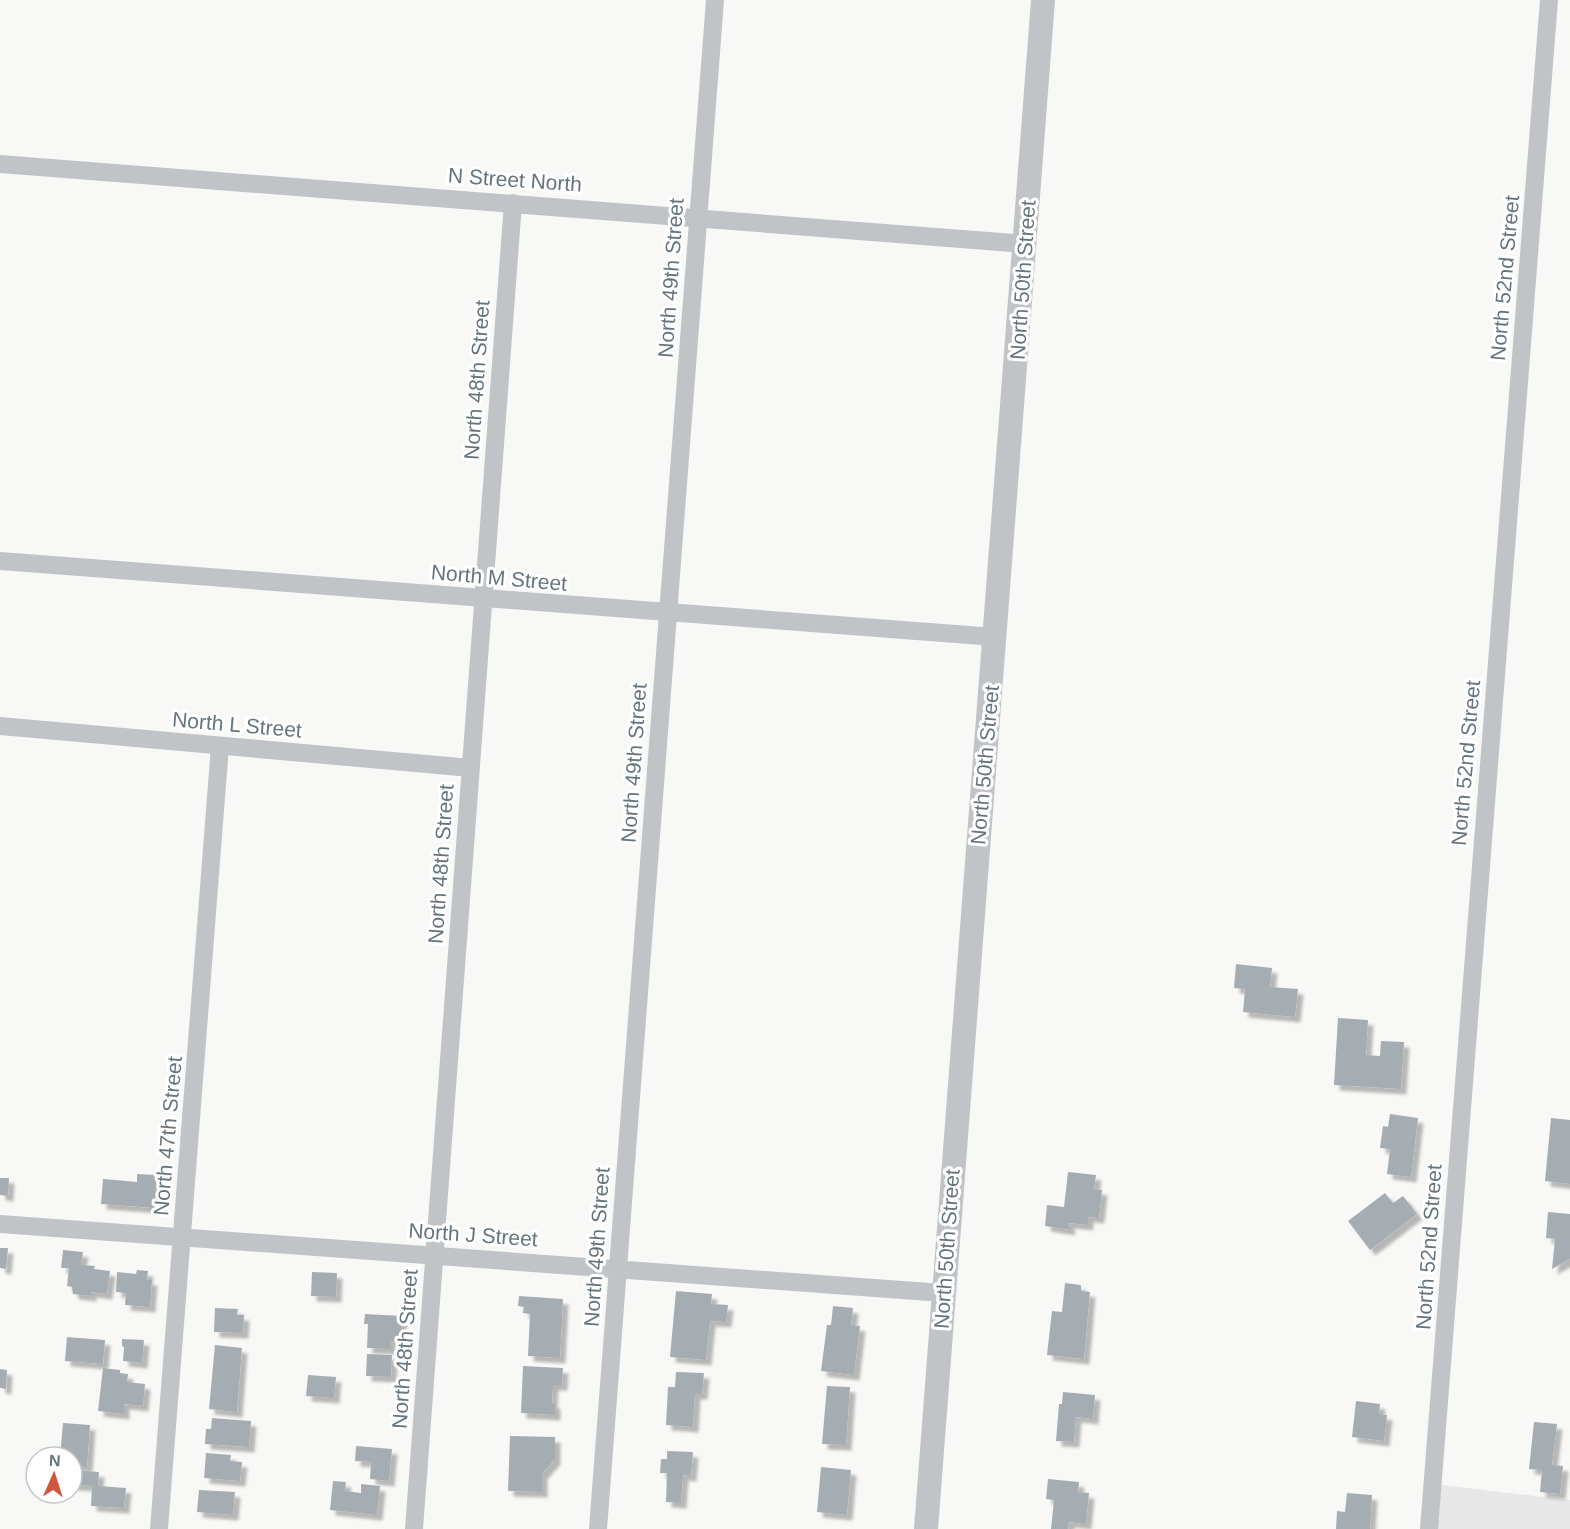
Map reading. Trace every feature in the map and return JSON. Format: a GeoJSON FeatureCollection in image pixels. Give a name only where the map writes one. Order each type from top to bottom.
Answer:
{"type":"FeatureCollection","features":[{"type":"Feature","properties":{"kind":"street","name":"North 49th Street"},"geometry":{"type":"LineString","coordinates":[[598,1529],[715,0]]}},
{"type":"Feature","properties":{"kind":"street","name":"North 50th Street"},"geometry":{"type":"LineString","coordinates":[[926,1529],[1043,0]]}},
{"type":"Feature","properties":{"kind":"street","name":"North 52nd Street"},"geometry":{"type":"LineString","coordinates":[[1429,1529],[1549,0]]}},
{"type":"Feature","properties":{"kind":"street","name":"N Street North"},"geometry":{"type":"LineString","coordinates":[[0,164],[1026,244]]}},
{"type":"Feature","properties":{"kind":"street","name":"North 48th Street"},"geometry":{"type":"LineString","coordinates":[[414,1529],[513,203]]}},
{"type":"Feature","properties":{"kind":"street","name":"North M Street"},"geometry":{"type":"LineString","coordinates":[[0,561],[668,614],[995,637]]}},
{"type":"Feature","properties":{"kind":"street","name":"North L Street"},"geometry":{"type":"LineString","coordinates":[[0,726],[471,768]]}},
{"type":"Feature","properties":{"kind":"street","name":"North 47th Street"},"geometry":{"type":"LineString","coordinates":[[159,1529],[205,966],[220,746]]}},
{"type":"Feature","properties":{"kind":"street","name":"North J Street"},"geometry":{"type":"LineString","coordinates":[[0,1224],[943,1293]]}},
{"type":"Feature","properties":{"kind":"shaded area"},"geometry":{"type":"Polygon","coordinates":[[[1441,1485],[1570,1500],[1570,1529],[1437,1529],[1441,1485]]]}},
{"type":"Feature","properties":{"kind":"building"},"geometry":{"type":"Polygon","coordinates":[[[1236,964],[1272,968],[1270,987],[1298,989],[1295,1017],[1243,1012],[1245,989],[1234,988],[1236,964]]]}},
{"type":"Feature","properties":{"kind":"building"},"geometry":{"type":"Polygon","coordinates":[[[1338,1018],[1368,1020],[1366,1055],[1380,1056],[1381,1041],[1404,1042],[1401,1089],[1334,1085],[1338,1018]]]}},
{"type":"Feature","properties":{"kind":"building"},"geometry":{"type":"Polygon","coordinates":[[[1390,1114],[1418,1118],[1411,1177],[1387,1174],[1390,1149],[1380,1148],[1383,1126],[1388,1127],[1390,1114]]]}},
{"type":"Feature","properties":{"kind":"building"},"geometry":{"type":"Polygon","coordinates":[[[1551,1118],[1570,1120],[1570,1184],[1545,1181],[1551,1118]]]}},
{"type":"Feature","properties":{"kind":"building"},"geometry":{"type":"Polygon","coordinates":[[[1068,1172],[1096,1175],[1094,1189],[1102,1190],[1099,1218],[1088,1217],[1088,1225],[1069,1223],[1070,1230],[1045,1226],[1047,1205],[1064,1207],[1068,1172]]]}},
{"type":"Feature","properties":{"kind":"building"},"geometry":{"type":"Polygon","coordinates":[[[137,1174],[157,1175],[154,1208],[101,1204],[103,1179],[137,1182],[137,1174]]]}},
{"type":"Feature","properties":{"kind":"building"},"geometry":{"type":"Polygon","coordinates":[[[0,1178],[9,1178],[8,1196],[0,1195],[0,1178]]]}},
{"type":"Feature","properties":{"kind":"building"},"geometry":{"type":"Polygon","coordinates":[[[1385,1193],[1393,1203],[1403,1196],[1417,1214],[1370,1250],[1348,1221],[1385,1193]]]}},
{"type":"Feature","properties":{"kind":"building"},"geometry":{"type":"Polygon","coordinates":[[[1548,1212],[1570,1214],[1570,1259],[1552,1269],[1555,1239],[1546,1238],[1548,1212]]]}},
{"type":"Feature","properties":{"kind":"building"},"geometry":{"type":"Polygon","coordinates":[[[0,1248],[8,1248],[6,1269],[0,1268],[0,1248]]]}},
{"type":"Feature","properties":{"kind":"building"},"geometry":{"type":"Polygon","coordinates":[[[63,1250],[83,1252],[81,1265],[95,1266],[94,1269],[110,1271],[107,1294],[91,1292],[91,1296],[73,1294],[72,1287],[67,1286],[69,1268],[61,1268],[63,1250]]]}},
{"type":"Feature","properties":{"kind":"building"},"geometry":{"type":"Polygon","coordinates":[[[137,1270],[148,1271],[147,1280],[152,1280],[150,1307],[125,1305],[126,1293],[116,1292],[117,1272],[136,1274],[137,1270]]]}},
{"type":"Feature","properties":{"kind":"building"},"geometry":{"type":"Polygon","coordinates":[[[312,1272],[337,1273],[336,1297],[311,1296],[312,1272]]]}},
{"type":"Feature","properties":{"kind":"building"},"geometry":{"type":"Polygon","coordinates":[[[1065,1283],[1081,1285],[1081,1291],[1090,1292],[1084,1359],[1047,1355],[1052,1311],[1062,1312],[1065,1283]]]}},
{"type":"Feature","properties":{"kind":"building"},"geometry":{"type":"Polygon","coordinates":[[[676,1291],[712,1294],[711,1304],[728,1305],[726,1322],[710,1321],[706,1360],[670,1357],[676,1291]]]}},
{"type":"Feature","properties":{"kind":"building"},"geometry":{"type":"Polygon","coordinates":[[[519,1296],[563,1299],[560,1358],[528,1356],[530,1314],[523,1313],[524,1307],[518,1306],[519,1296]]]}},
{"type":"Feature","properties":{"kind":"building"},"geometry":{"type":"Polygon","coordinates":[[[833,1306],[853,1308],[851,1325],[860,1326],[854,1375],[821,1371],[827,1325],[831,1325],[833,1306]]]}},
{"type":"Feature","properties":{"kind":"building"},"geometry":{"type":"Polygon","coordinates":[[[215,1308],[238,1309],[237,1315],[244,1315],[243,1333],[214,1332],[215,1308]]]}},
{"type":"Feature","properties":{"kind":"building"},"geometry":{"type":"Polygon","coordinates":[[[365,1314],[402,1316],[400,1340],[390,1340],[390,1349],[367,1348],[368,1324],[364,1324],[365,1314]]]}},
{"type":"Feature","properties":{"kind":"building"},"geometry":{"type":"Polygon","coordinates":[[[67,1337],[105,1340],[103,1364],[65,1361],[67,1337]]]}},
{"type":"Feature","properties":{"kind":"building"},"geometry":{"type":"Polygon","coordinates":[[[122,1339],[144,1340],[142,1363],[123,1361],[122,1339]]]}},
{"type":"Feature","properties":{"kind":"building"},"geometry":{"type":"Polygon","coordinates":[[[215,1345],[242,1348],[237,1412],[209,1409],[215,1345]]]}},
{"type":"Feature","properties":{"kind":"building"},"geometry":{"type":"Polygon","coordinates":[[[367,1354],[392,1355],[391,1377],[366,1376],[367,1354]]]}},
{"type":"Feature","properties":{"kind":"building"},"geometry":{"type":"Polygon","coordinates":[[[523,1366],[563,1368],[562,1385],[553,1385],[552,1402],[555,1404],[555,1415],[521,1413],[523,1366]]]}},
{"type":"Feature","properties":{"kind":"building"},"geometry":{"type":"Polygon","coordinates":[[[103,1368],[120,1370],[120,1373],[128,1374],[127,1382],[145,1384],[143,1406],[124,1404],[124,1414],[98,1411],[103,1368]]]}},
{"type":"Feature","properties":{"kind":"building"},"geometry":{"type":"Polygon","coordinates":[[[0,1369],[7,1370],[6,1389],[0,1388],[0,1369]]]}},
{"type":"Feature","properties":{"kind":"building"},"geometry":{"type":"Polygon","coordinates":[[[676,1372],[704,1373],[702,1394],[695,1394],[693,1427],[666,1425],[668,1387],[675,1387],[676,1372]]]}},
{"type":"Feature","properties":{"kind":"building"},"geometry":{"type":"Polygon","coordinates":[[[308,1375],[336,1377],[334,1398],[306,1396],[308,1375]]]}},
{"type":"Feature","properties":{"kind":"building"},"geometry":{"type":"Polygon","coordinates":[[[827,1386],[850,1387],[846,1445],[822,1444],[827,1386]]]}},
{"type":"Feature","properties":{"kind":"building"},"geometry":{"type":"Polygon","coordinates":[[[1063,1392],[1095,1395],[1093,1419],[1076,1417],[1074,1442],[1056,1441],[1059,1404],[1062,1404],[1063,1392]]]}},
{"type":"Feature","properties":{"kind":"building"},"geometry":{"type":"Polygon","coordinates":[[[1356,1401],[1380,1404],[1379,1414],[1387,1415],[1384,1441],[1352,1437],[1356,1401]]]}},
{"type":"Feature","properties":{"kind":"building"},"geometry":{"type":"Polygon","coordinates":[[[212,1418],[251,1421],[249,1447],[205,1444],[206,1429],[211,1429],[212,1418]]]}},
{"type":"Feature","properties":{"kind":"building"},"geometry":{"type":"Polygon","coordinates":[[[1534,1422],[1557,1424],[1552,1465],[1563,1466],[1560,1494],[1540,1492],[1542,1470],[1529,1469],[1534,1422]]]}},
{"type":"Feature","properties":{"kind":"building"},"geometry":{"type":"Polygon","coordinates":[[[63,1423],[90,1425],[87,1467],[84,1467],[84,1445],[61,1445],[63,1423]]]}},
{"type":"Feature","properties":{"kind":"building"},"geometry":{"type":"Polygon","coordinates":[[[510,1436],[555,1437],[555,1459],[542,1474],[542,1492],[508,1491],[510,1436]]]}},
{"type":"Feature","properties":{"kind":"building"},"geometry":{"type":"Polygon","coordinates":[[[356,1446],[392,1449],[389,1481],[370,1479],[371,1462],[355,1461],[356,1446]]]}},
{"type":"Feature","properties":{"kind":"building"},"geometry":{"type":"Polygon","coordinates":[[[667,1451],[693,1452],[691,1476],[683,1475],[681,1503],[666,1502],[667,1473],[660,1473],[661,1459],[667,1459],[667,1451]]]}},
{"type":"Feature","properties":{"kind":"building"},"geometry":{"type":"Polygon","coordinates":[[[206,1453],[231,1455],[230,1461],[242,1462],[240,1481],[204,1478],[206,1453]]]}},
{"type":"Feature","properties":{"kind":"building"},"geometry":{"type":"Polygon","coordinates":[[[821,1467],[851,1470],[847,1515],[817,1512],[821,1467]]]}},
{"type":"Feature","properties":{"kind":"building"},"geometry":{"type":"Polygon","coordinates":[[[84,1471],[99,1472],[98,1486],[126,1488],[124,1508],[91,1506],[92,1486],[84,1486],[84,1471]]]}},
{"type":"Feature","properties":{"kind":"building"},"geometry":{"type":"Polygon","coordinates":[[[1048,1479],[1079,1482],[1078,1492],[1089,1493],[1086,1524],[1069,1522],[1068,1529],[1051,1529],[1054,1500],[1046,1499],[1048,1479]]]}},
{"type":"Feature","properties":{"kind":"building"},"geometry":{"type":"Polygon","coordinates":[[[333,1481],[346,1482],[345,1491],[361,1493],[361,1484],[380,1486],[377,1515],[330,1510],[333,1481]]]}},
{"type":"Feature","properties":{"kind":"building"},"geometry":{"type":"Polygon","coordinates":[[[199,1490],[235,1492],[233,1515],[197,1512],[199,1490]]]}},
{"type":"Feature","properties":{"kind":"building"},"geometry":{"type":"Polygon","coordinates":[[[1347,1493],[1372,1495],[1370,1529],[1336,1529],[1337,1511],[1345,1512],[1347,1493]]]}}]}
